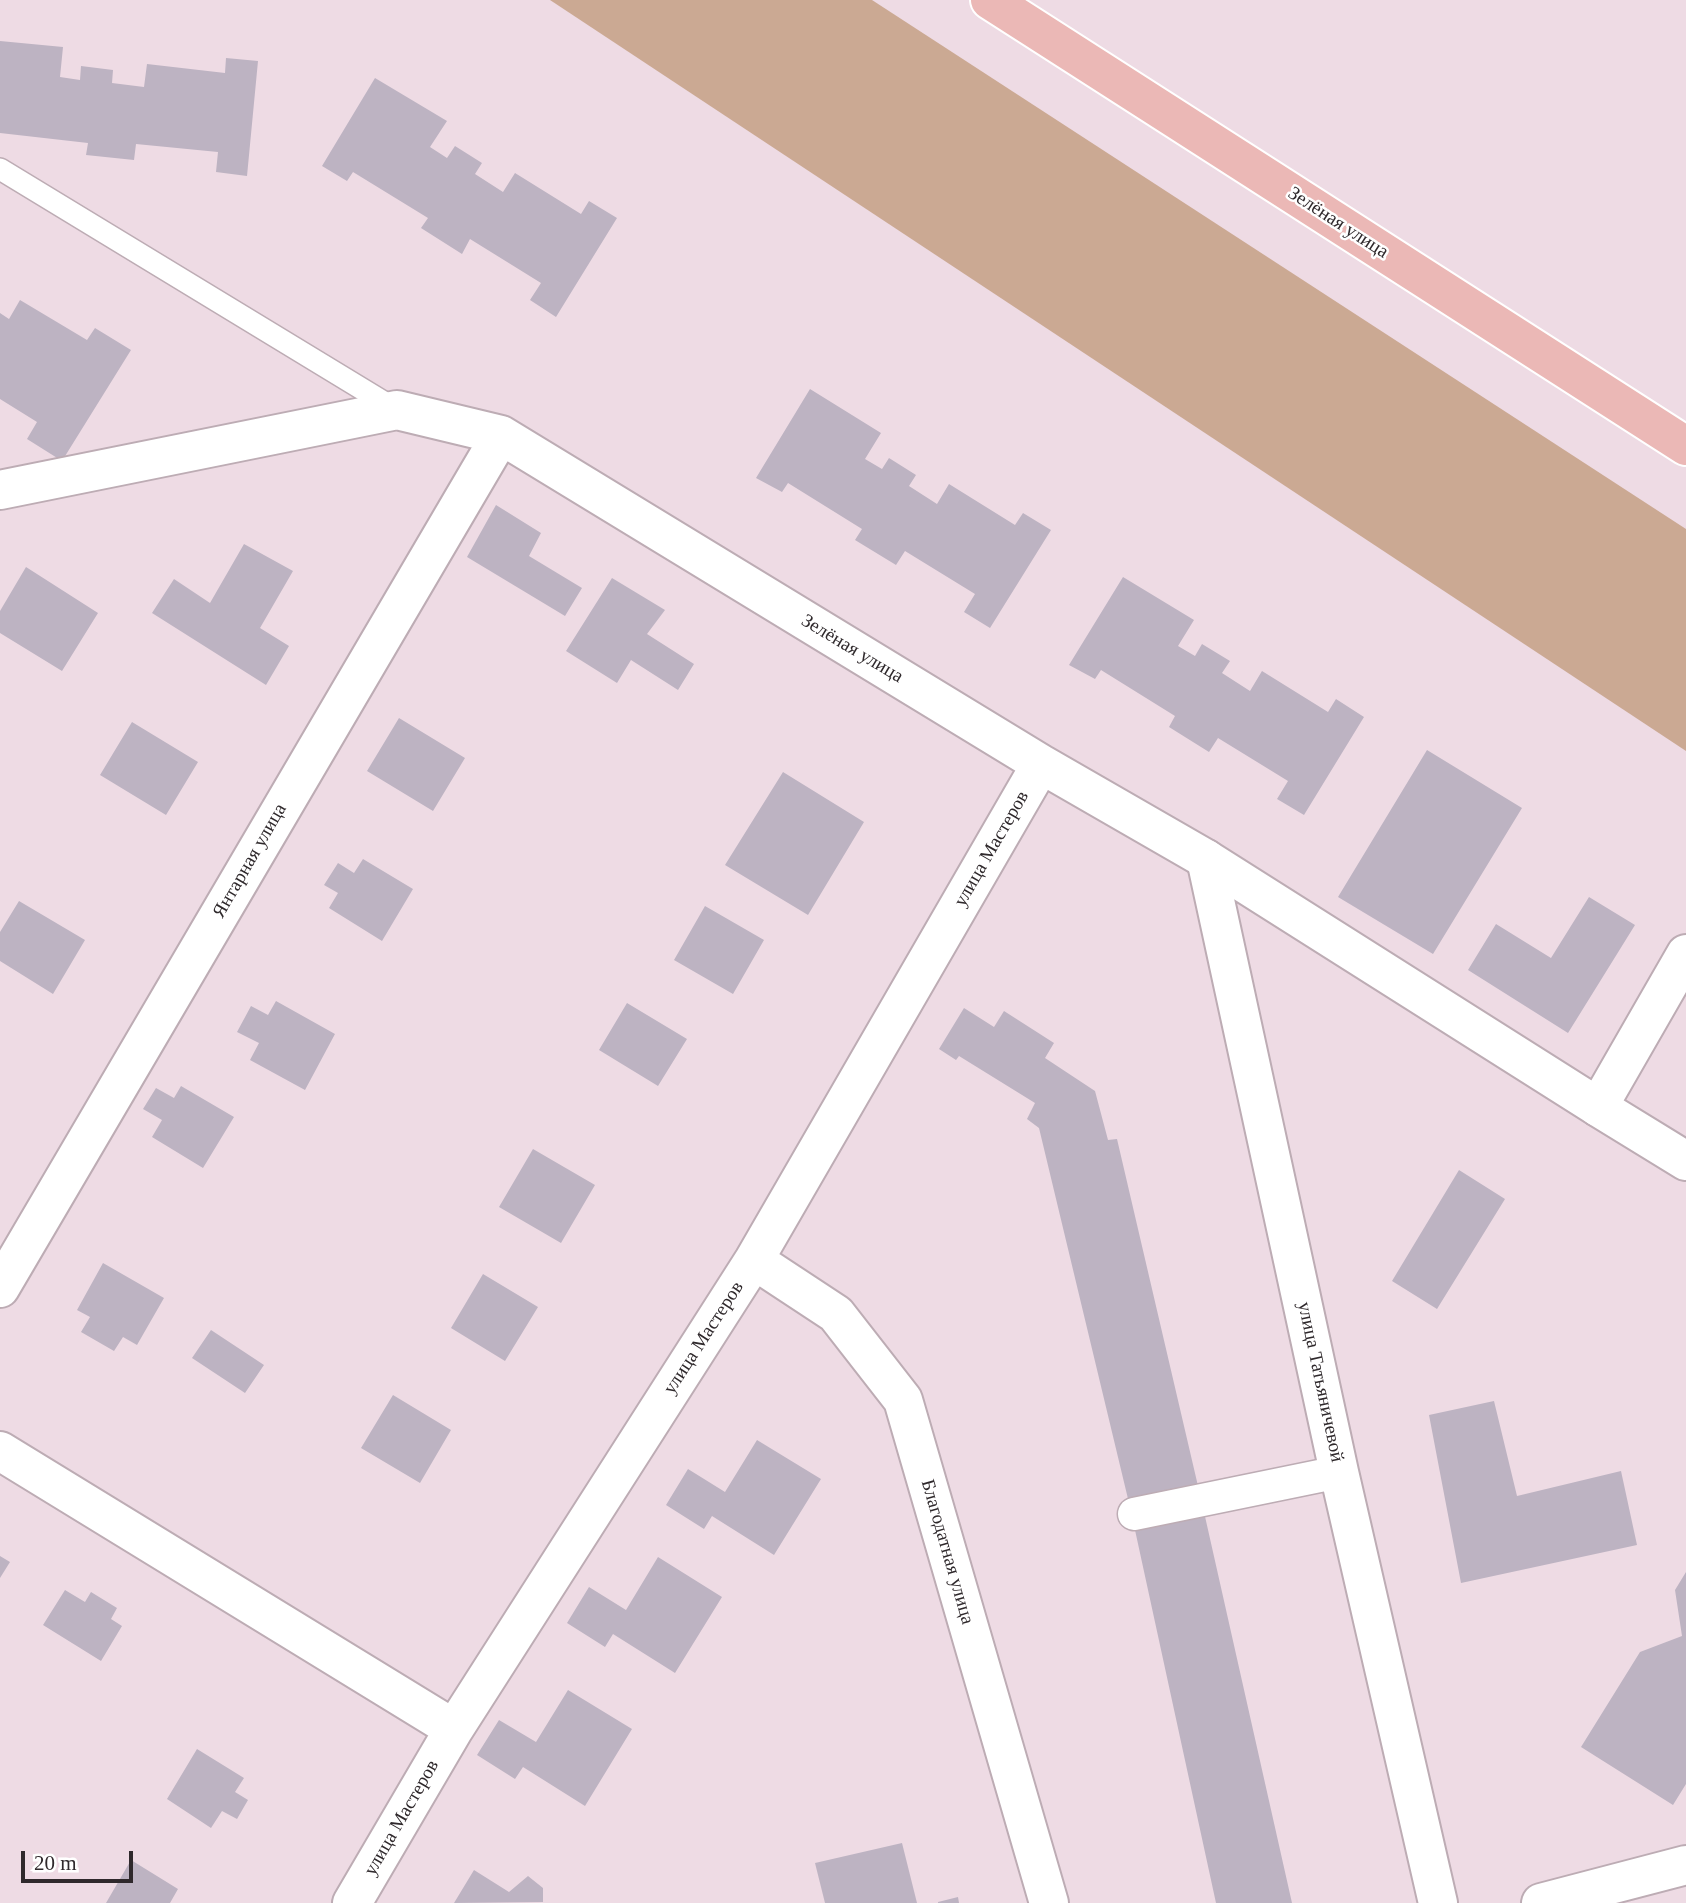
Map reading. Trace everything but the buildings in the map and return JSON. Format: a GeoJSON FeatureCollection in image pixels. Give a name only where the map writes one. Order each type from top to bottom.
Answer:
{"type":"FeatureCollection","features":[{"type":"Feature","properties":{"kind":"main road","name":"Зелёная улица"},"geometry":{"type":"LineString","coordinates":[[990,0],[1686,446]]}},
{"type":"Feature","properties":{"kind":"street","name":"Зелёная улица"},"geometry":{"type":"LineString","coordinates":[[397,410],[501,435],[1041,764],[1206,859],[1686,1161]]}},
{"type":"Feature","properties":{"kind":"street"},"geometry":{"type":"LineString","coordinates":[[0,490],[397,410]]}},
{"type":"Feature","properties":{"kind":"street","name":"Янтарная улица"},"geometry":{"type":"LineString","coordinates":[[0,1288],[501,435]]}},
{"type":"Feature","properties":{"kind":"street","name":"улица Мастеров"},"geometry":{"type":"LineString","coordinates":[[352,1903],[454,1729],[754,1260],[1041,764]]}},
{"type":"Feature","properties":{"kind":"street","name":"улица Татьяничевой"},"geometry":{"type":"LineString","coordinates":[[1206,859],[1339,1472],[1438,1903]]}},
{"type":"Feature","properties":{"kind":"street"},"geometry":{"type":"LineString","coordinates":[[1598,1107],[1686,954]]}},
{"type":"Feature","properties":{"kind":"street","name":"Благодатная улица"},"geometry":{"type":"LineString","coordinates":[[754,1260],[836,1314],[903,1400],[1049,1903]]}},
{"type":"Feature","properties":{"kind":"street"},"geometry":{"type":"LineString","coordinates":[[0,1451],[454,1729]]}},
{"type":"Feature","properties":{"kind":"street"},"geometry":{"type":"LineString","coordinates":[[1134,1514],[1339,1472]]}},
{"type":"Feature","properties":{"kind":"street"},"geometry":{"type":"LineString","coordinates":[[1541,1903],[1686,1865]]}},
{"type":"Feature","properties":{"kind":"lane"},"geometry":{"type":"LineString","coordinates":[[0,169],[397,410]]}},
{"type":"Feature","properties":{"kind":"shaded area"},"geometry":{"type":"Polygon","coordinates":[[[550,0],[872,0],[1686,529],[1686,751],[550,0]]]}}]}
